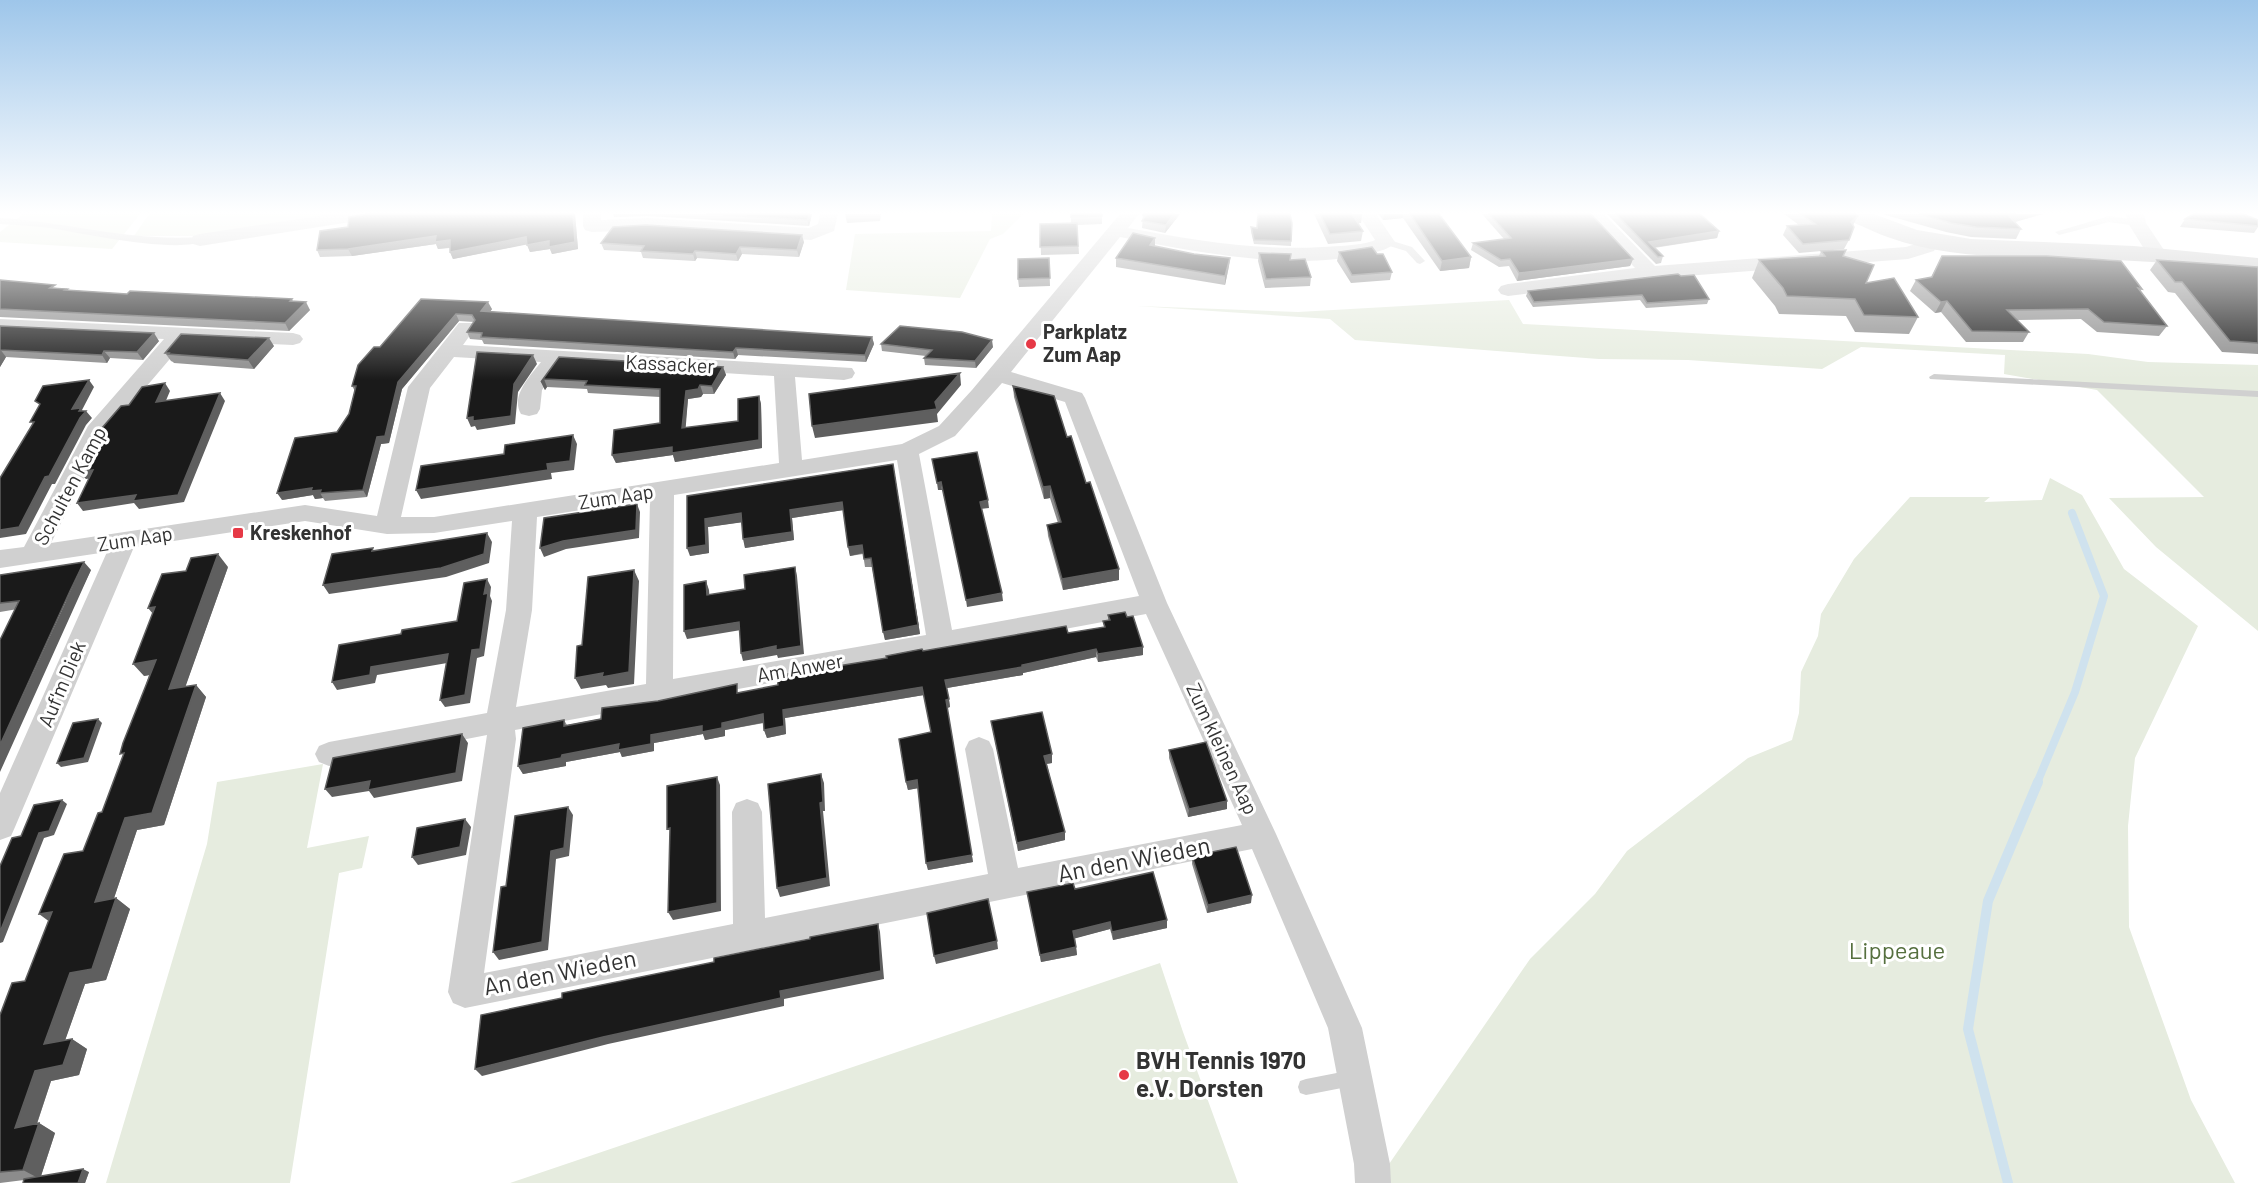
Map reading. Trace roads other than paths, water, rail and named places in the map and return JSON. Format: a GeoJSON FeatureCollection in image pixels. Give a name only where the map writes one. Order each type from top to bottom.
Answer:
{"type":"FeatureCollection","features":[{"type":"Feature","properties":{"kind":"street","name":"Zum Aap"},"geometry":{"type":"LineString","coordinates":[[0,559],[305,513],[387,526],[434,525],[907,451],[947,430],[1084,269]]}},
{"type":"Feature","properties":{"kind":"street"},"geometry":{"type":"LineString","coordinates":[[1508,290],[1688,269]]}},
{"type":"Feature","properties":{"kind":"street"},"geometry":{"type":"LineString","coordinates":[[0,325],[293,339]]}},
{"type":"Feature","properties":{"kind":"street"},"geometry":{"type":"LineString","coordinates":[[387,526],[419,387],[466,327]]}},
{"type":"Feature","properties":{"kind":"street","name":"Schulten Kamp"},"geometry":{"type":"LineString","coordinates":[[32,555],[96,430],[179,335]]}},
{"type":"Feature","properties":{"kind":"street","name":"Kassacker"},"geometry":{"type":"LineString","coordinates":[[448,350],[844,373]]}},
{"type":"Feature","properties":{"kind":"street"},"geometry":{"type":"LineString","coordinates":[[529,409],[531,390],[555,357]]}},
{"type":"Feature","properties":{"kind":"street"},"geometry":{"type":"LineString","coordinates":[[784,370],[791,470]]}},
{"type":"Feature","properties":{"kind":"street","name":"Zum kleinen Aap"},"geometry":{"type":"LineString","coordinates":[[996,374],[1074,398],[1154,603],[1261,834],[1345,1028],[1372,1164],[1373,1183]]}},
{"type":"Feature","properties":{"kind":"street"},"geometry":{"type":"LineString","coordinates":[[907,451],[941,643]]}},
{"type":"Feature","properties":{"kind":"street"},"geometry":{"type":"LineString","coordinates":[[659,693],[662,490]]}},
{"type":"Feature","properties":{"kind":"street"},"geometry":{"type":"LineString","coordinates":[[500,720],[519,610],[525,512]]}},
{"type":"Feature","properties":{"kind":"street","name":"Auf'm Diek"},"geometry":{"type":"LineString","coordinates":[[0,827],[123,541]]}},
{"type":"Feature","properties":{"kind":"street","name":"Am Anwer"},"geometry":{"type":"LineString","coordinates":[[329,754],[500,720],[941,643],[1154,603]]}},
{"type":"Feature","properties":{"kind":"street","name":"An den Wieden"},"geometry":{"type":"LineString","coordinates":[[500,720],[502,739],[465,992],[1261,834]]}},
{"type":"Feature","properties":{"kind":"street"},"geometry":{"type":"LineString","coordinates":[[979,749],[1006,885]]}},
{"type":"Feature","properties":{"kind":"street"},"geometry":{"type":"LineString","coordinates":[[747,812],[749,934]]}},
{"type":"Feature","properties":{"kind":"lane"},"geometry":{"type":"LineString","coordinates":[[1934,377],[2258,394]]}},
{"type":"Feature","properties":{"kind":"lane"},"geometry":{"type":"LineString","coordinates":[[1306,1088],[1355,1077]]}},
{"type":"Feature","properties":{"kind":"waterway"},"geometry":{"type":"LineString","coordinates":[[2037,783],[2075,692],[2104,596],[2072,513]]}},
{"type":"Feature","properties":{"kind":"waterway"},"geometry":{"type":"LineString","coordinates":[[2008,1183],[1968,1029],[1988,901],[2038,782]]}},
{"type":"Feature","properties":{"kind":"place","name":"Parkplatz Zum Aap"},"geometry":{"type":"Point","coordinates":[1031,344]}},
{"type":"Feature","properties":{"kind":"place","name":"Kreskenhof"},"geometry":{"type":"Point","coordinates":[238,533]}},
{"type":"Feature","properties":{"kind":"place","name":"BVH Tennis 1970 e.V. Dorsten"},"geometry":{"type":"Point","coordinates":[1124,1075]}},
{"type":"Feature","properties":{"kind":"park label","name":"Lippeaue"},"geometry":{"type":"Point","coordinates":[1897,951]}}]}
